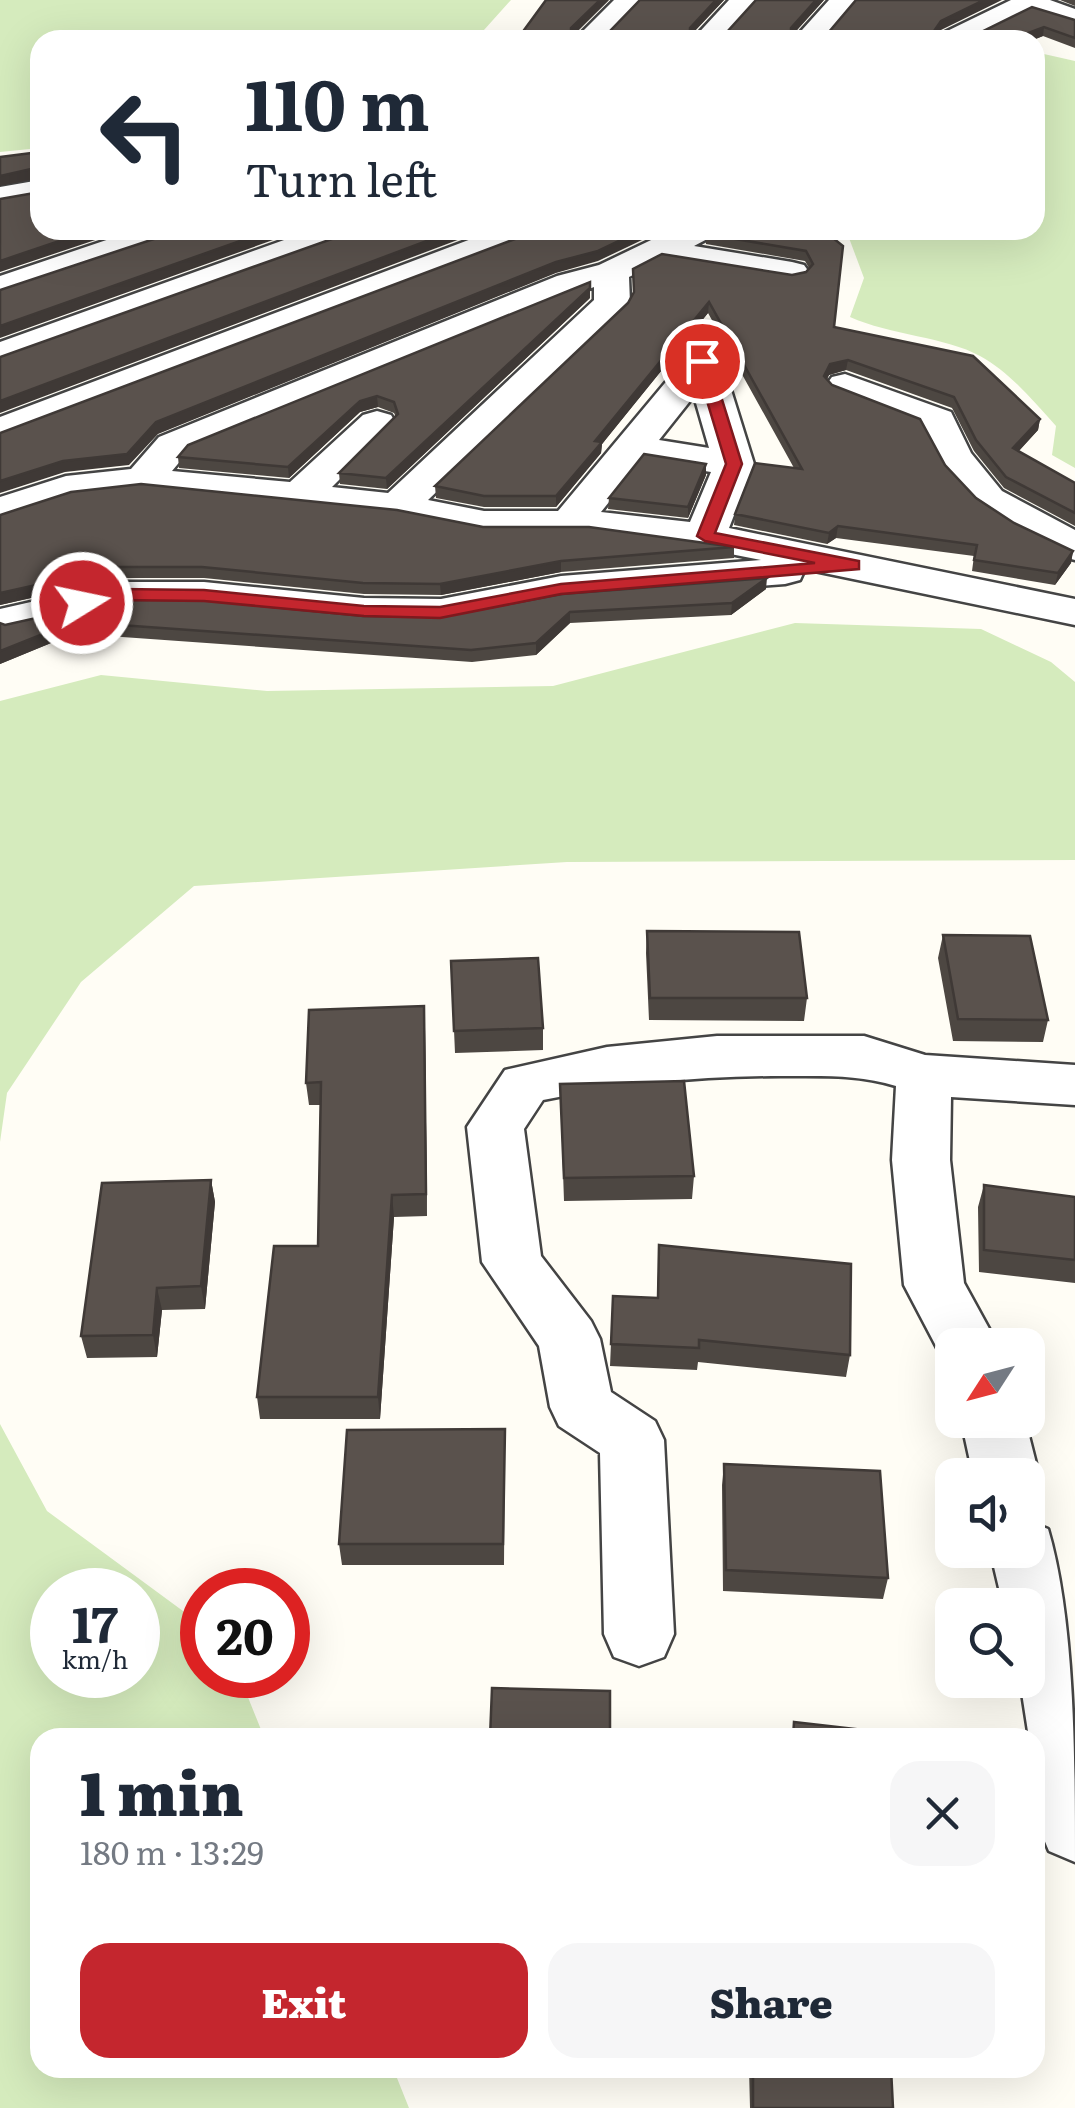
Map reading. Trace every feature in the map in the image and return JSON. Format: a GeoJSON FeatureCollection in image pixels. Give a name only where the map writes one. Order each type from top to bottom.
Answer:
{"type":"FeatureCollection","features":[{"type":"Feature","properties":{"kind":"street"},"geometry":{"type":"LineString","coordinates":[[598,30],[630,0]]}},
{"type":"Feature","properties":{"kind":"street"},"geometry":{"type":"LineString","coordinates":[[716,30],[745,0]]}},
{"type":"Feature","properties":{"kind":"street"},"geometry":{"type":"LineString","coordinates":[[817,30],[844,0]]}},
{"type":"Feature","properties":{"kind":"street"},"geometry":{"type":"LineString","coordinates":[[971,30],[1029,1],[1075,18]]}},
{"type":"Feature","properties":{"kind":"street"},"geometry":{"type":"LineString","coordinates":[[0,197],[30,192]]}},
{"type":"Feature","properties":{"kind":"street"},"geometry":{"type":"LineString","coordinates":[[79,240],[95,255]]}},
{"type":"Feature","properties":{"kind":"street"},"geometry":{"type":"LineString","coordinates":[[0,288],[139,240]]}},
{"type":"Feature","properties":{"kind":"street"},"geometry":{"type":"LineString","coordinates":[[0,355],[316,240]]}},
{"type":"Feature","properties":{"kind":"street"},"geometry":{"type":"LineString","coordinates":[[0,431],[500,240]]}},
{"type":"Feature","properties":{"kind":"street"},"geometry":{"type":"LineString","coordinates":[[144,480],[173,444],[568,283],[611,272],[678,240]]}},
{"type":"Feature","properties":{"kind":"street"},"geometry":{"type":"LineString","coordinates":[[656,250],[792,272]]}},
{"type":"Feature","properties":{"kind":"street"},"geometry":{"type":"LineString","coordinates":[[398,506],[612,303],[611,272]]}},
{"type":"Feature","properties":{"kind":"street"},"geometry":{"type":"LineString","coordinates":[[570,523],[702,361],[734,464],[705,536]]}},
{"type":"Feature","properties":{"kind":"street"},"geometry":{"type":"LineString","coordinates":[[844,385],[937,420],[952,456],[988,500],[1075,547]]}},
{"type":"Feature","properties":{"kind":"street"},"geometry":{"type":"LineString","coordinates":[[298,498],[378,423]]}},
{"type":"Feature","properties":{"kind":"street"},"geometry":{"type":"LineString","coordinates":[[632,447],[734,464]]}},
{"type":"Feature","properties":{"kind":"street"},"geometry":{"type":"LineString","coordinates":[[0,450],[66,488]]}},
{"type":"Feature","properties":{"kind":"street"},"geometry":{"type":"LineString","coordinates":[[0,511],[66,488],[144,480],[398,506],[484,523],[570,523],[705,536],[1075,612]]}},
{"type":"Feature","properties":{"kind":"street"},"geometry":{"type":"LineString","coordinates":[[8,620],[119,595],[204,595],[364,611],[440,612],[561,589],[852,565]]}},
{"type":"Feature","properties":{"kind":"street"},"geometry":{"type":"LineString","coordinates":[[639,1634],[632,1440],[582,1408],[569,1339],[512,1262],[495,1127],[525,1084],[607,1066],[718,1056],[864,1056],[924,1075],[1075,1085]]}},
{"type":"Feature","properties":{"kind":"street"},"geometry":{"type":"LineString","coordinates":[[924,1075],[920,1160],[934,1285],[958,1328]]}},
{"type":"Feature","properties":{"kind":"street"},"geometry":{"type":"LineString","coordinates":[[1028,1568],[1061,1705],[1075,1825]]}},
{"type":"Feature","properties":{"kind":"green space"},"geometry":{"type":"Polygon","coordinates":[[[0,0],[511,0],[484,30],[30,30],[30,149],[0,152],[0,0]]]}},
{"type":"Feature","properties":{"kind":"green space"},"geometry":{"type":"Polygon","coordinates":[[[1045,54],[1075,61],[1075,468],[1052,455],[1056,426],[991,363],[951,344],[850,317],[864,278],[850,240],[1045,240],[1045,54]]]}},
{"type":"Feature","properties":{"kind":"green space"},"geometry":{"type":"Polygon","coordinates":[[[795,623],[981,629],[1051,662],[1075,682],[1075,860],[567,862],[194,886],[81,982],[7,1093],[0,1142],[0,701],[101,675],[267,691],[553,686],[795,623]]]}},
{"type":"Feature","properties":{"kind":"green space"},"geometry":{"type":"Polygon","coordinates":[[[0,1424],[47,1511],[124,1568],[30,1568],[30,1698],[160,1698],[160,1594],[180,1609],[180,1698],[248,1698],[260,1728],[30,1728],[30,2078],[397,2078],[409,2108],[0,2108],[0,1424]]]}},
{"type":"Feature","properties":{"kind":"building"},"geometry":{"type":"Polygon","coordinates":[[[546,0],[600,0],[571,30],[524,30],[546,0]]]}},
{"type":"Feature","properties":{"kind":"building"},"geometry":{"type":"Polygon","coordinates":[[[640,0],[716,0],[690,28],[611,30],[640,0]]]}},
{"type":"Feature","properties":{"kind":"building"},"geometry":{"type":"Polygon","coordinates":[[[756,0],[816,0],[791,28],[729,30],[756,0]]]}},
{"type":"Feature","properties":{"kind":"building"},"geometry":{"type":"Polygon","coordinates":[[[856,0],[984,0],[941,21],[935,30],[831,30],[856,0]]]}},
{"type":"Feature","properties":{"kind":"building"},"geometry":{"type":"Polygon","coordinates":[[[1032,7],[1075,20],[1075,38],[1044,27],[985,30],[1032,7]]]}},
{"type":"Feature","properties":{"kind":"building"},"geometry":{"type":"Polygon","coordinates":[[[30,153],[30,169],[0,176],[0,157],[30,153]]]}},
{"type":"Feature","properties":{"kind":"building"},"geometry":{"type":"Polygon","coordinates":[[[30,194],[30,240],[62,240],[0,261],[0,199],[30,194]]]}},
{"type":"Feature","properties":{"kind":"building"},"geometry":{"type":"Polygon","coordinates":[[[151,240],[243,240],[0,326],[0,290],[151,240]]]}},
{"type":"Feature","properties":{"kind":"building"},"geometry":{"type":"Polygon","coordinates":[[[329,240],[429,240],[0,401],[0,357],[329,240]]]}},
{"type":"Feature","properties":{"kind":"building"},"geometry":{"type":"Polygon","coordinates":[[[512,240],[621,240],[598,251],[556,262],[156,422],[127,454],[63,461],[0,481],[0,433],[512,240]]]}},
{"type":"Feature","properties":{"kind":"building"},"geometry":{"type":"Polygon","coordinates":[[[741,240],[836,240],[843,246],[834,327],[973,356],[1040,419],[1013,448],[1075,483],[1075,513],[1006,477],[976,440],[954,397],[848,360],[830,364],[824,376],[832,385],[920,419],[945,465],[976,498],[1014,523],[1073,551],[1058,573],[974,560],[977,545],[838,526],[829,533],[735,514],[755,463],[802,469],[709,302],[595,441],[602,442],[556,496],[484,496],[435,486],[628,303],[634,292],[633,269],[662,254],[792,275],[806,272],[813,264],[806,251],[741,240]]]}},
{"type":"Feature","properties":{"kind":"building"},"geometry":{"type":"Polygon","coordinates":[[[590,282],[590,288],[386,478],[339,473],[398,414],[394,402],[377,396],[360,401],[288,467],[178,457],[188,445],[590,282]]]}},
{"type":"Feature","properties":{"kind":"building"},"geometry":{"type":"Polygon","coordinates":[[[644,454],[706,464],[688,507],[609,498],[644,454]]]}},
{"type":"Feature","properties":{"kind":"building"},"geometry":{"type":"Polygon","coordinates":[[[141,484],[397,510],[483,527],[589,527],[734,547],[561,561],[440,584],[363,583],[202,567],[117,567],[0,593],[0,515],[71,492],[141,484]]]}},
{"type":"Feature","properties":{"kind":"building"},"geometry":{"type":"Polygon","coordinates":[[[767,578],[732,603],[570,612],[536,643],[471,650],[92,623],[48,632],[0,651],[0,623],[117,600],[202,600],[363,616],[440,617],[562,594],[767,578]]]}},
{"type":"Feature","properties":{"kind":"building"},"geometry":{"type":"Polygon","coordinates":[[[647,931],[799,932],[807,998],[650,998],[647,931]]]}},
{"type":"Feature","properties":{"kind":"building"},"geometry":{"type":"Polygon","coordinates":[[[943,935],[1030,936],[1048,1020],[958,1019],[943,935]]]}},
{"type":"Feature","properties":{"kind":"building"},"geometry":{"type":"Polygon","coordinates":[[[538,958],[543,1028],[454,1031],[451,961],[538,958]]]}},
{"type":"Feature","properties":{"kind":"building"},"geometry":{"type":"Polygon","coordinates":[[[424,1006],[426,1194],[392,1195],[378,1397],[257,1397],[274,1246],[318,1246],[321,1082],[306,1083],[309,1010],[424,1006]]]}},
{"type":"Feature","properties":{"kind":"building"},"geometry":{"type":"Polygon","coordinates":[[[684,1081],[694,1176],[564,1178],[560,1084],[684,1081]]]}},
{"type":"Feature","properties":{"kind":"building"},"geometry":{"type":"Polygon","coordinates":[[[211,1180],[201,1286],[157,1288],[153,1335],[81,1336],[102,1183],[211,1180]]]}},
{"type":"Feature","properties":{"kind":"building"},"geometry":{"type":"Polygon","coordinates":[[[984,1185],[1075,1197],[1075,1260],[984,1250],[984,1185]]]}},
{"type":"Feature","properties":{"kind":"building"},"geometry":{"type":"Polygon","coordinates":[[[659,1245],[851,1264],[850,1355],[699,1340],[699,1348],[611,1344],[613,1296],[658,1298],[659,1245]]]}},
{"type":"Feature","properties":{"kind":"building"},"geometry":{"type":"Polygon","coordinates":[[[505,1429],[503,1544],[339,1544],[347,1430],[505,1429]]]}},
{"type":"Feature","properties":{"kind":"building"},"geometry":{"type":"Polygon","coordinates":[[[724,1464],[880,1471],[888,1578],[726,1570],[724,1464]]]}},
{"type":"Feature","properties":{"kind":"building"},"geometry":{"type":"Polygon","coordinates":[[[492,1688],[610,1691],[610,1728],[490,1728],[492,1688]]]}},
{"type":"Feature","properties":{"kind":"building"},"geometry":{"type":"Polygon","coordinates":[[[794,1722],[847,1728],[794,1728],[794,1722]]]}},
{"type":"Feature","properties":{"kind":"building"},"geometry":{"type":"Polygon","coordinates":[[[753,2078],[892,2078],[893,2108],[753,2108],[753,2078]]]}},
{"type":"Feature","properties":{"kind":"route"},"geometry":{"type":"LineString","coordinates":[[82,603],[119,595],[204,595],[364,611],[440,612],[561,589],[852,565],[705,536],[734,464],[702,361]]}}]}
